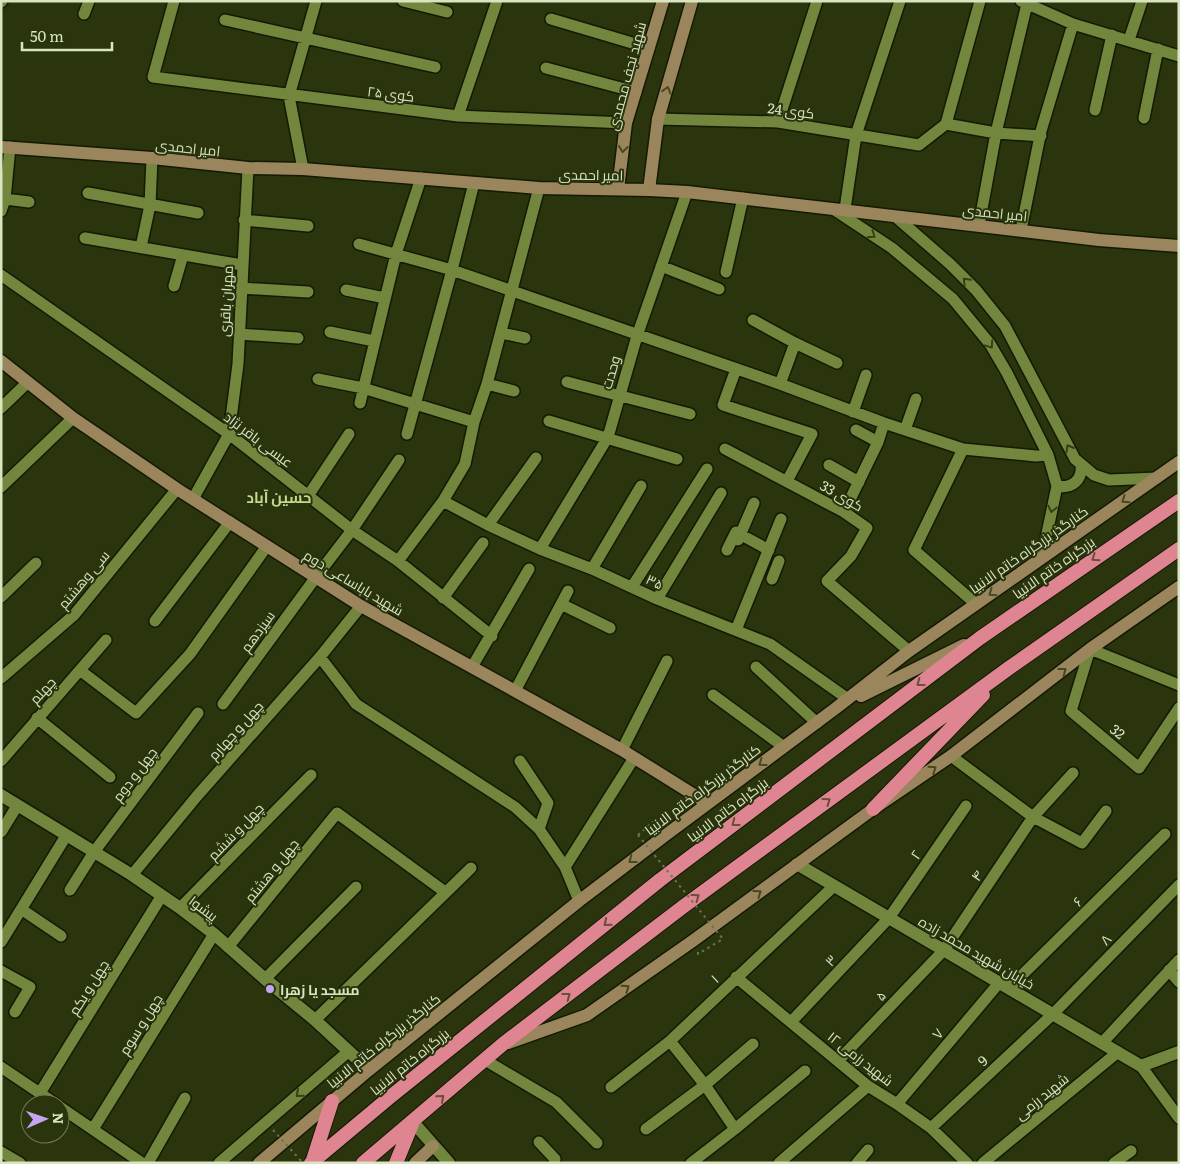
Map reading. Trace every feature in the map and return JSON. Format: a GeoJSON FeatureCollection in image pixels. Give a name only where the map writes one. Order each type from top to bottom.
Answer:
{"type":"FeatureCollection","features":[{"type":"Feature","properties":{"kind":"highway","name":"بزرگراه خاتم الانبیا"},"geometry":{"type":"LineString","coordinates":[[309,1162],[660,880],[980,638],[1179,501]]}},
{"type":"Feature","properties":{"kind":"highway"},"geometry":{"type":"LineString","coordinates":[[363,1163],[503,1044],[684,906],[1009,668],[1179,549]]}},
{"type":"Feature","properties":{"kind":"highway"},"geometry":{"type":"LineString","coordinates":[[873,809],[1009,668]]}},
{"type":"Feature","properties":{"kind":"highway"},"geometry":{"type":"LineString","coordinates":[[309,1162],[332,1101]]}},
{"type":"Feature","properties":{"kind":"highway"},"geometry":{"type":"LineString","coordinates":[[396,1163],[413,1122]]}},
{"type":"Feature","properties":{"kind":"main road"},"geometry":{"type":"LineString","coordinates":[[650,190],[658,119],[692,1]]}},
{"type":"Feature","properties":{"kind":"main road","name":"شهید نجف محمدی"},"geometry":{"type":"LineString","coordinates":[[618,189],[626,123],[649,48],[659,2]]}},
{"type":"Feature","properties":{"kind":"main road","name":"امیر احمدی"},"geometry":{"type":"LineString","coordinates":[[5,147],[152,158],[248,168],[303,169],[539,188],[687,192],[1099,240],[1179,246]]}},
{"type":"Feature","properties":{"kind":"main road","name":"شهید باباساعی دوم"},"geometry":{"type":"LineString","coordinates":[[1,361],[73,418],[176,489],[362,606],[622,750],[707,803]]}},
{"type":"Feature","properties":{"kind":"main road","name":"کنارگذر بزرگراه خاتم الانبیا"},"geometry":{"type":"LineString","coordinates":[[259,1163],[369,1070],[579,901],[707,803],[909,652],[1179,462]]}},
{"type":"Feature","properties":{"kind":"main road"},"geometry":{"type":"LineString","coordinates":[[503,1044],[587,1015],[873,809],[951,756],[1090,650],[1179,587]]}},
{"type":"Feature","properties":{"kind":"main road"},"geometry":{"type":"LineString","coordinates":[[836,708],[980,638]]}},
{"type":"Feature","properties":{"kind":"main road"},"geometry":{"type":"LineString","coordinates":[[415,1163],[433,1146]]}},
{"type":"Feature","properties":{"kind":"street"},"geometry":{"type":"LineString","coordinates":[[84,14],[89,1]]}},
{"type":"Feature","properties":{"kind":"street","name":"کوی ۲۵"},"geometry":{"type":"LineString","coordinates":[[174,1],[153,78],[458,116],[626,123]]}},
{"type":"Feature","properties":{"kind":"street"},"geometry":{"type":"LineString","coordinates":[[303,169],[289,96],[316,1]]}},
{"type":"Feature","properties":{"kind":"street"},"geometry":{"type":"LineString","coordinates":[[403,1],[447,12]]}},
{"type":"Feature","properties":{"kind":"street"},"geometry":{"type":"LineString","coordinates":[[458,116],[497,1]]}},
{"type":"Feature","properties":{"kind":"street"},"geometry":{"type":"LineString","coordinates":[[778,122],[817,1]]}},
{"type":"Feature","properties":{"kind":"street"},"geometry":{"type":"LineString","coordinates":[[845,209],[856,136],[900,1]]}},
{"type":"Feature","properties":{"kind":"street"},"geometry":{"type":"LineString","coordinates":[[980,1],[946,124],[996,132],[1040,136]]}},
{"type":"Feature","properties":{"kind":"street"},"geometry":{"type":"LineString","coordinates":[[1129,40],[1142,1]]}},
{"type":"Feature","properties":{"kind":"street"},"geometry":{"type":"LineString","coordinates":[[978,225],[1024,3],[1073,24],[1179,56]]}},
{"type":"Feature","properties":{"kind":"street"},"geometry":{"type":"LineString","coordinates":[[551,19],[649,48]]}},
{"type":"Feature","properties":{"kind":"street"},"geometry":{"type":"LineString","coordinates":[[225,20],[435,67]]}},
{"type":"Feature","properties":{"kind":"street"},"geometry":{"type":"LineString","coordinates":[[1022,230],[1040,136],[1073,24]]}},
{"type":"Feature","properties":{"kind":"street"},"geometry":{"type":"LineString","coordinates":[[1095,110],[1112,35]]}},
{"type":"Feature","properties":{"kind":"street"},"geometry":{"type":"LineString","coordinates":[[1144,118],[1158,49]]}},
{"type":"Feature","properties":{"kind":"street"},"geometry":{"type":"LineString","coordinates":[[546,68],[636,92]]}},
{"type":"Feature","properties":{"kind":"street","name":"کوی 24"},"geometry":{"type":"LineString","coordinates":[[658,119],[778,122],[919,145],[946,124]]}},
{"type":"Feature","properties":{"kind":"street"},"geometry":{"type":"LineString","coordinates":[[1,211],[5,199],[5,147]]}},
{"type":"Feature","properties":{"kind":"street"},"geometry":{"type":"LineString","coordinates":[[141,248],[150,205],[152,158]]}},
{"type":"Feature","properties":{"kind":"street","name":"مهران باقری"},"geometry":{"type":"LineString","coordinates":[[229,434],[238,364],[248,168]]}},
{"type":"Feature","properties":{"kind":"street"},"geometry":{"type":"LineString","coordinates":[[360,402],[396,254],[421,178]]}},
{"type":"Feature","properties":{"kind":"street"},"geometry":{"type":"LineString","coordinates":[[407,434],[474,183]]}},
{"type":"Feature","properties":{"kind":"street"},"geometry":{"type":"LineString","coordinates":[[398,560],[443,501],[465,464],[474,422],[487,384],[539,188]]}},
{"type":"Feature","properties":{"kind":"street"},"geometry":{"type":"LineString","coordinates":[[88,192],[198,213]]}},
{"type":"Feature","properties":{"kind":"street","name":"وحدت"},"geometry":{"type":"LineString","coordinates":[[540,549],[608,437],[637,336],[687,192]]}},
{"type":"Feature","properties":{"kind":"street"},"geometry":{"type":"LineString","coordinates":[[726,272],[743,198]]}},
{"type":"Feature","properties":{"kind":"street"},"geometry":{"type":"LineString","coordinates":[[5,199],[29,202]]}},
{"type":"Feature","properties":{"kind":"street"},"geometry":{"type":"LineString","coordinates":[[831,208],[892,248],[953,299],[990,344],[1007,373],[1048,456],[1057,486],[1042,557]]}},
{"type":"Feature","properties":{"kind":"street"},"geometry":{"type":"LineString","coordinates":[[896,217],[950,264],[976,290],[1005,326],[1075,459],[1094,475],[1109,480],[1157,478]]}},
{"type":"Feature","properties":{"kind":"street"},"geometry":{"type":"LineString","coordinates":[[244,220],[308,226]]}},
{"type":"Feature","properties":{"kind":"street"},"geometry":{"type":"LineString","coordinates":[[85,238],[242,265]]}},
{"type":"Feature","properties":{"kind":"street"},"geometry":{"type":"LineString","coordinates":[[359,244],[452,270],[511,290],[637,336],[780,384],[884,423],[963,449],[1048,456]]}},
{"type":"Feature","properties":{"kind":"street"},"geometry":{"type":"LineString","coordinates":[[174,286],[183,255]]}},
{"type":"Feature","properties":{"kind":"street"},"geometry":{"type":"LineString","coordinates":[[661,266],[719,289]]}},
{"type":"Feature","properties":{"kind":"street","name":"عیسی باقر نژاد"},"geometry":{"type":"LineString","coordinates":[[1,275],[229,434],[352,530],[398,560],[492,636]]}},
{"type":"Feature","properties":{"kind":"street"},"geometry":{"type":"LineString","coordinates":[[241,288],[308,292]]}},
{"type":"Feature","properties":{"kind":"street"},"geometry":{"type":"LineString","coordinates":[[346,290],[385,298]]}},
{"type":"Feature","properties":{"kind":"street"},"geometry":{"type":"LineString","coordinates":[[753,320],[795,343],[837,362]]}},
{"type":"Feature","properties":{"kind":"street"},"geometry":{"type":"LineString","coordinates":[[330,332],[374,341]]}},
{"type":"Feature","properties":{"kind":"street"},"geometry":{"type":"LineString","coordinates":[[501,333],[525,338]]}},
{"type":"Feature","properties":{"kind":"street"},"geometry":{"type":"LineString","coordinates":[[239,334],[298,338]]}},
{"type":"Feature","properties":{"kind":"street"},"geometry":{"type":"LineString","coordinates":[[780,384],[795,343]]}},
{"type":"Feature","properties":{"kind":"street"},"geometry":{"type":"LineString","coordinates":[[736,369],[723,405],[812,434],[787,481]]}},
{"type":"Feature","properties":{"kind":"street"},"geometry":{"type":"LineString","coordinates":[[853,412],[866,375]]}},
{"type":"Feature","properties":{"kind":"street"},"geometry":{"type":"LineString","coordinates":[[318,379],[363,388],[474,422]]}},
{"type":"Feature","properties":{"kind":"street"},"geometry":{"type":"LineString","coordinates":[[1,408],[28,382]]}},
{"type":"Feature","properties":{"kind":"street"},"geometry":{"type":"LineString","coordinates":[[567,382],[690,414]]}},
{"type":"Feature","properties":{"kind":"street"},"geometry":{"type":"LineString","coordinates":[[487,384],[514,391]]}},
{"type":"Feature","properties":{"kind":"street"},"geometry":{"type":"LineString","coordinates":[[905,430],[916,399]]}},
{"type":"Feature","properties":{"kind":"street"},"geometry":{"type":"LineString","coordinates":[[1,487],[73,418]]}},
{"type":"Feature","properties":{"kind":"street"},"geometry":{"type":"LineString","coordinates":[[549,420],[676,459]]}},
{"type":"Feature","properties":{"kind":"street"},"geometry":{"type":"LineString","coordinates":[[844,512],[878,442],[884,423]]}},
{"type":"Feature","properties":{"kind":"street"},"geometry":{"type":"LineString","coordinates":[[856,430],[878,442]]}},
{"type":"Feature","properties":{"kind":"street"},"geometry":{"type":"LineString","coordinates":[[193,499],[229,434]]}},
{"type":"Feature","properties":{"kind":"street"},"geometry":{"type":"LineString","coordinates":[[308,496],[349,434]]}},
{"type":"Feature","properties":{"kind":"street","name":"کوی 33"},"geometry":{"type":"LineString","coordinates":[[726,449],[844,512],[867,528],[851,556],[827,581],[909,652]]}},
{"type":"Feature","properties":{"kind":"street"},"geometry":{"type":"LineString","coordinates":[[963,449],[914,550],[976,604]]}},
{"type":"Feature","properties":{"kind":"street"},"geometry":{"type":"LineString","coordinates":[[488,525],[536,458]]}},
{"type":"Feature","properties":{"kind":"street","name":"سیزدهم"},"geometry":{"type":"LineString","coordinates":[[223,704],[352,530],[399,460]]}},
{"type":"Feature","properties":{"kind":"street"},"geometry":{"type":"LineString","coordinates":[[1057,486],[1070,486],[1076,483],[1082,471],[1081,464]]}},
{"type":"Feature","properties":{"kind":"street"},"geometry":{"type":"LineString","coordinates":[[829,465],[859,482]]}},
{"type":"Feature","properties":{"kind":"street"},"geometry":{"type":"LineString","coordinates":[[632,587],[708,469]]}},
{"type":"Feature","properties":{"kind":"street"},"geometry":{"type":"LineString","coordinates":[[592,569],[641,486]]}},
{"type":"Feature","properties":{"kind":"street","name":"سی وهشتم"},"geometry":{"type":"LineString","coordinates":[[1,678],[74,615],[176,489]]}},
{"type":"Feature","properties":{"kind":"street"},"geometry":{"type":"LineString","coordinates":[[657,599],[721,493]]}},
{"type":"Feature","properties":{"kind":"street","name":"۳۵"},"geometry":{"type":"LineString","coordinates":[[443,501],[488,525],[540,549],[592,569],[657,599],[770,644],[848,699]]}},
{"type":"Feature","properties":{"kind":"street"},"geometry":{"type":"LineString","coordinates":[[739,537],[754,502]]}},
{"type":"Feature","properties":{"kind":"street"},"geometry":{"type":"LineString","coordinates":[[736,630],[781,519]]}},
{"type":"Feature","properties":{"kind":"street"},"geometry":{"type":"LineString","coordinates":[[155,621],[230,522]]}},
{"type":"Feature","properties":{"kind":"street"},"geometry":{"type":"LineString","coordinates":[[727,550],[736,532],[739,537],[781,562],[772,579]]}},
{"type":"Feature","properties":{"kind":"street"},"geometry":{"type":"LineString","coordinates":[[444,598],[483,543]]}},
{"type":"Feature","properties":{"kind":"street"},"geometry":{"type":"LineString","coordinates":[[81,671],[136,712],[190,654],[267,546]]}},
{"type":"Feature","properties":{"kind":"street"},"geometry":{"type":"LineString","coordinates":[[1,597],[36,563]]}},
{"type":"Feature","properties":{"kind":"street"},"geometry":{"type":"LineString","coordinates":[[472,667],[530,569]]}},
{"type":"Feature","properties":{"kind":"street"},"geometry":{"type":"LineString","coordinates":[[515,691],[568,591]]}},
{"type":"Feature","properties":{"kind":"street"},"geometry":{"type":"LineString","coordinates":[[561,604],[610,628]]}},
{"type":"Feature","properties":{"kind":"street","name":"چهل و چهارم"},"geometry":{"type":"LineString","coordinates":[[132,875],[197,796],[320,657],[362,606]]}},
{"type":"Feature","properties":{"kind":"street","name":"چهلم"},"geometry":{"type":"LineString","coordinates":[[1,761],[106,640]]}},
{"type":"Feature","properties":{"kind":"street"},"geometry":{"type":"LineString","coordinates":[[1090,650],[1179,685]]}},
{"type":"Feature","properties":{"kind":"street","name":"32"},"geometry":{"type":"LineString","coordinates":[[1090,650],[1071,711],[1139,768],[1179,708]]}},
{"type":"Feature","properties":{"kind":"street"},"geometry":{"type":"LineString","coordinates":[[320,657],[356,704],[515,808],[539,829],[565,866],[579,901]]}},
{"type":"Feature","properties":{"kind":"street"},"geometry":{"type":"LineString","coordinates":[[622,750],[667,661]]}},
{"type":"Feature","properties":{"kind":"street"},"geometry":{"type":"LineString","coordinates":[[756,666],[817,722]]}},
{"type":"Feature","properties":{"kind":"street"},"geometry":{"type":"LineString","coordinates":[[713,695],[784,747]]}},
{"type":"Feature","properties":{"kind":"street","name":"چهل و دوم"},"geometry":{"type":"LineString","coordinates":[[70,890],[94,852],[198,713]]}},
{"type":"Feature","properties":{"kind":"street"},"geometry":{"type":"LineString","coordinates":[[37,718],[110,777]]}},
{"type":"Feature","properties":{"kind":"street"},"geometry":{"type":"LineString","coordinates":[[951,756],[1033,817],[1082,842],[1106,811]]}},
{"type":"Feature","properties":{"kind":"street"},"geometry":{"type":"LineString","coordinates":[[565,866],[634,758]]}},
{"type":"Feature","properties":{"kind":"street"},"geometry":{"type":"LineString","coordinates":[[520,761],[548,803],[539,829]]}},
{"type":"Feature","properties":{"kind":"street","name":"۴"},"geometry":{"type":"LineString","coordinates":[[944,950],[1033,817],[1073,773]]}},
{"type":"Feature","properties":{"kind":"street","name":"چهل و ششم"},"geometry":{"type":"LineString","coordinates":[[180,908],[311,775]]}},
{"type":"Feature","properties":{"kind":"street","name":"پیشوا"},"geometry":{"type":"LineString","coordinates":[[1,796],[132,875],[161,897],[180,908],[214,934],[265,979],[316,1020],[369,1070]]}},
{"type":"Feature","properties":{"kind":"street"},"geometry":{"type":"LineString","coordinates":[[1,832],[17,806]]}},
{"type":"Feature","properties":{"kind":"street","name":"۲"},"geometry":{"type":"LineString","coordinates":[[889,918],[966,806]]}},
{"type":"Feature","properties":{"kind":"street","name":"چهل و هشتم"},"geometry":{"type":"LineString","coordinates":[[228,947],[337,812],[445,892]]}},
{"type":"Feature","properties":{"kind":"street","name":"۶"},"geometry":{"type":"LineString","coordinates":[[1004,986],[1165,834]]}},
{"type":"Feature","properties":{"kind":"street"},"geometry":{"type":"LineString","coordinates":[[1,942],[66,836]]}},
{"type":"Feature","properties":{"kind":"street","name":"خیابان شهید محمد زاده"},"geometry":{"type":"LineString","coordinates":[[797,864],[1141,1066]]}},
{"type":"Feature","properties":{"kind":"street"},"geometry":{"type":"LineString","coordinates":[[316,1020],[471,868]]}},
{"type":"Feature","properties":{"kind":"street","name":"۸"},"geometry":{"type":"LineString","coordinates":[[1053,1014],[1179,885]]}},
{"type":"Feature","properties":{"kind":"street","name":"۱"},"geometry":{"type":"LineString","coordinates":[[611,1087],[670,1041],[834,886]]}},
{"type":"Feature","properties":{"kind":"street"},"geometry":{"type":"LineString","coordinates":[[265,979],[356,887]]}},
{"type":"Feature","properties":{"kind":"street","name":"چهل و یکم"},"geometry":{"type":"LineString","coordinates":[[40,1093],[161,897]]}},
{"type":"Feature","properties":{"kind":"street"},"geometry":{"type":"LineString","coordinates":[[21,910],[62,936]]}},
{"type":"Feature","properties":{"kind":"street","name":"۳"},"geometry":{"type":"LineString","coordinates":[[792,1022],[889,918]]}},
{"type":"Feature","properties":{"kind":"street","name":"چهل و سوم"},"geometry":{"type":"LineString","coordinates":[[93,1129],[214,934]]}},
{"type":"Feature","properties":{"kind":"street","name":"۵"},"geometry":{"type":"LineString","coordinates":[[838,1061],[944,950]]}},
{"type":"Feature","properties":{"kind":"street"},"geometry":{"type":"LineString","coordinates":[[1102,1043],[1179,960]]}},
{"type":"Feature","properties":{"kind":"street"},"geometry":{"type":"LineString","coordinates":[[1,970],[30,987],[15,1012]]}},
{"type":"Feature","properties":{"kind":"street"},"geometry":{"type":"LineString","coordinates":[[1169,970],[1179,982]]}},
{"type":"Feature","properties":{"kind":"street","name":"شهید رزمی ۱۲"},"geometry":{"type":"LineString","coordinates":[[736,977],[868,1086],[931,1128],[967,1163]]}},
{"type":"Feature","properties":{"kind":"street","name":"۷"},"geometry":{"type":"LineString","coordinates":[[897,1104],[1004,986]]}},
{"type":"Feature","properties":{"kind":"street","name":"9"},"geometry":{"type":"LineString","coordinates":[[931,1128],[1053,1014]]}},
{"type":"Feature","properties":{"kind":"street"},"geometry":{"type":"LineString","coordinates":[[670,1041],[705,1085],[735,1129]]}},
{"type":"Feature","properties":{"kind":"street"},"geometry":{"type":"LineString","coordinates":[[646,1129],[705,1085],[754,1044]]}},
{"type":"Feature","properties":{"kind":"street"},"geometry":{"type":"LineString","coordinates":[[218,1163],[349,1051]]}},
{"type":"Feature","properties":{"kind":"street","name":"شهید رزمی"},"geometry":{"type":"LineString","coordinates":[[983,1163],[1118,1052]]}},
{"type":"Feature","properties":{"kind":"street"},"geometry":{"type":"LineString","coordinates":[[1179,1052],[1141,1066],[1179,1118]]}},
{"type":"Feature","properties":{"kind":"street"},"geometry":{"type":"LineString","coordinates":[[485,1060],[556,1102],[597,1143]]}},
{"type":"Feature","properties":{"kind":"street"},"geometry":{"type":"LineString","coordinates":[[1,1067],[40,1093]]}},
{"type":"Feature","properties":{"kind":"street"},"geometry":{"type":"LineString","coordinates":[[691,1163],[805,1071]]}},
{"type":"Feature","properties":{"kind":"street"},"geometry":{"type":"LineString","coordinates":[[779,1163],[868,1086]]}},
{"type":"Feature","properties":{"kind":"street"},"geometry":{"type":"LineString","coordinates":[[148,1163],[185,1098]]}},
{"type":"Feature","properties":{"kind":"street"},"geometry":{"type":"LineString","coordinates":[[70,1114],[142,1163]]}},
{"type":"Feature","properties":{"kind":"street"},"geometry":{"type":"LineString","coordinates":[[413,1122],[449,1163]]}},
{"type":"Feature","properties":{"kind":"street"},"geometry":{"type":"LineString","coordinates":[[539,1142],[555,1159],[554,1163]]}},
{"type":"Feature","properties":{"kind":"street"},"geometry":{"type":"LineString","coordinates":[[857,1163],[868,1150]]}},
{"type":"Feature","properties":{"kind":"street"},"geometry":{"type":"LineString","coordinates":[[1114,1163],[1132,1150]]}},
{"type":"Feature","properties":{"kind":"street"},"geometry":{"type":"LineString","coordinates":[[1,1152],[20,1163]]}},
{"type":"Feature","properties":{"kind":"path"},"geometry":{"type":"LineString","coordinates":[[655,820],[638,836],[724,939],[698,954]]}},
{"type":"Feature","properties":{"kind":"path"},"geometry":{"type":"LineString","coordinates":[[273,1130],[309,1162]]}},
{"type":"Feature","properties":{"kind":"place","name":"مسجد یا زهرا"},"geometry":{"type":"Point","coordinates":[270,989]}},
{"type":"Feature","properties":{"kind":"district","name":"حسین آباد"},"geometry":{"type":"Point","coordinates":[279,496]}}]}
